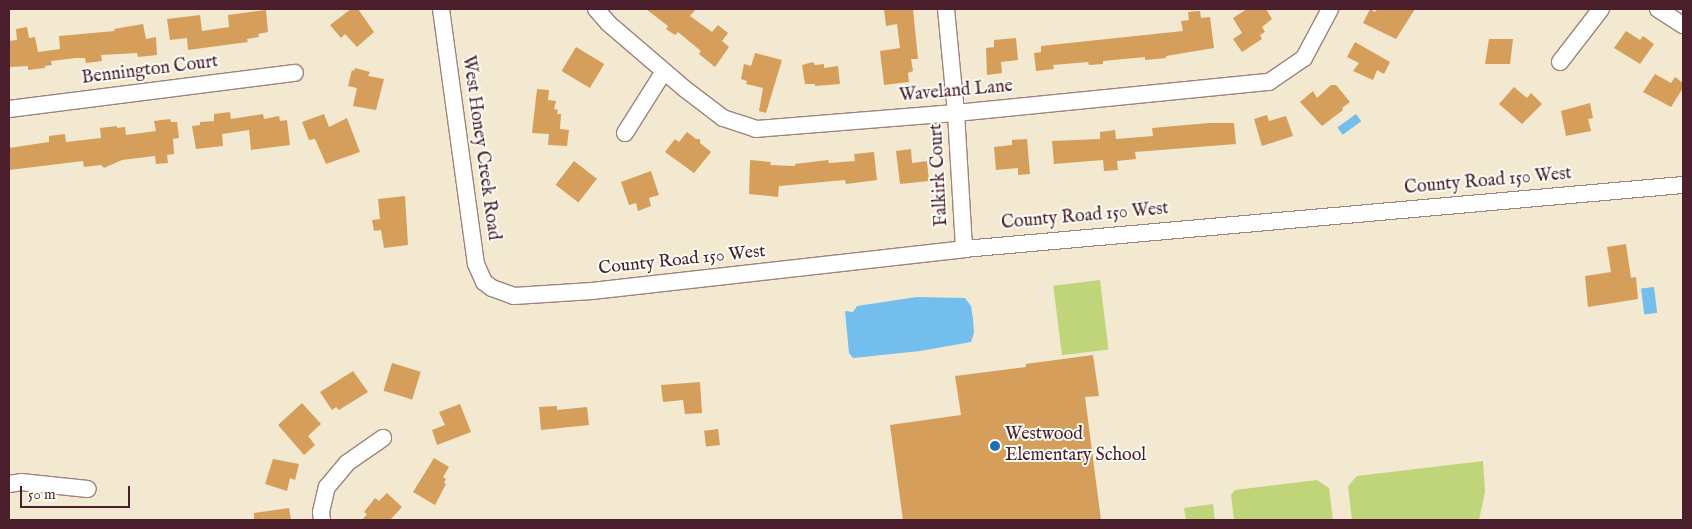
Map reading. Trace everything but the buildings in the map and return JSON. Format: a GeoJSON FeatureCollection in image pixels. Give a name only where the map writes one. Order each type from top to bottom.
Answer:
{"type":"FeatureCollection","features":[{"type":"Feature","properties":{"kind":"street","name":"West Honey Creek Road"},"geometry":{"type":"LineString","coordinates":[[441,9],[474,255],[480,274],[492,288]]}},
{"type":"Feature","properties":{"kind":"street","name":"Waveland Lane"},"geometry":{"type":"LineString","coordinates":[[596,9],[608,23],[663,73],[723,118],[756,129],[956,113],[1269,82],[1304,58],[1330,9]]}},
{"type":"Feature","properties":{"kind":"street","name":"Falkirk Court"},"geometry":{"type":"LineString","coordinates":[[946,9],[956,113],[964,249]]}},
{"type":"Feature","properties":{"kind":"street"},"geometry":{"type":"LineString","coordinates":[[1560,62],[1601,9]]}},
{"type":"Feature","properties":{"kind":"street"},"geometry":{"type":"LineString","coordinates":[[1658,9],[1683,25]]}},
{"type":"Feature","properties":{"kind":"street","name":"Bennington Court"},"geometry":{"type":"LineString","coordinates":[[9,109],[295,73]]}},
{"type":"Feature","properties":{"kind":"street"},"geometry":{"type":"LineString","coordinates":[[625,133],[663,73]]}},
{"type":"Feature","properties":{"kind":"street","name":"County Road 150 West"},"geometry":{"type":"LineString","coordinates":[[492,288],[514,296],[592,291],[964,249],[1683,185]]}},
{"type":"Feature","properties":{"kind":"street"},"geometry":{"type":"LineString","coordinates":[[322,520],[321,512],[327,487],[347,463],[383,438]]}},
{"type":"Feature","properties":{"kind":"street"},"geometry":{"type":"LineString","coordinates":[[9,484],[21,482],[88,489]]}},
{"type":"Feature","properties":{"kind":"green space"},"geometry":{"type":"Polygon","coordinates":[[[1100,280],[1109,349],[1062,355],[1053,286],[1100,280]]]}},
{"type":"Feature","properties":{"kind":"green space"},"geometry":{"type":"Polygon","coordinates":[[[1483,461],[1485,492],[1479,520],[1352,520],[1348,486],[1357,476],[1483,461]]]}},
{"type":"Feature","properties":{"kind":"green space"},"geometry":{"type":"Polygon","coordinates":[[[1317,480],[1329,488],[1333,520],[1234,520],[1231,495],[1235,490],[1317,480]]]}},
{"type":"Feature","properties":{"kind":"green space"},"geometry":{"type":"Polygon","coordinates":[[[1213,504],[1215,520],[1186,520],[1184,508],[1213,504]]]}},
{"type":"Feature","properties":{"kind":"water"},"geometry":{"type":"Polygon","coordinates":[[[1356,114],[1361,121],[1343,135],[1337,128],[1356,114]]]}},
{"type":"Feature","properties":{"kind":"water"},"geometry":{"type":"Polygon","coordinates":[[[1654,287],[1657,313],[1644,314],[1641,289],[1654,287]]]}},
{"type":"Feature","properties":{"kind":"water"},"geometry":{"type":"Polygon","coordinates":[[[917,297],[965,298],[971,306],[973,319],[974,333],[971,342],[920,351],[853,358],[849,353],[845,311],[853,312],[857,306],[917,297]]]}},
{"type":"Feature","properties":{"kind":"place","name":"Westwood Elementary School"},"geometry":{"type":"Point","coordinates":[995,446]}}]}
